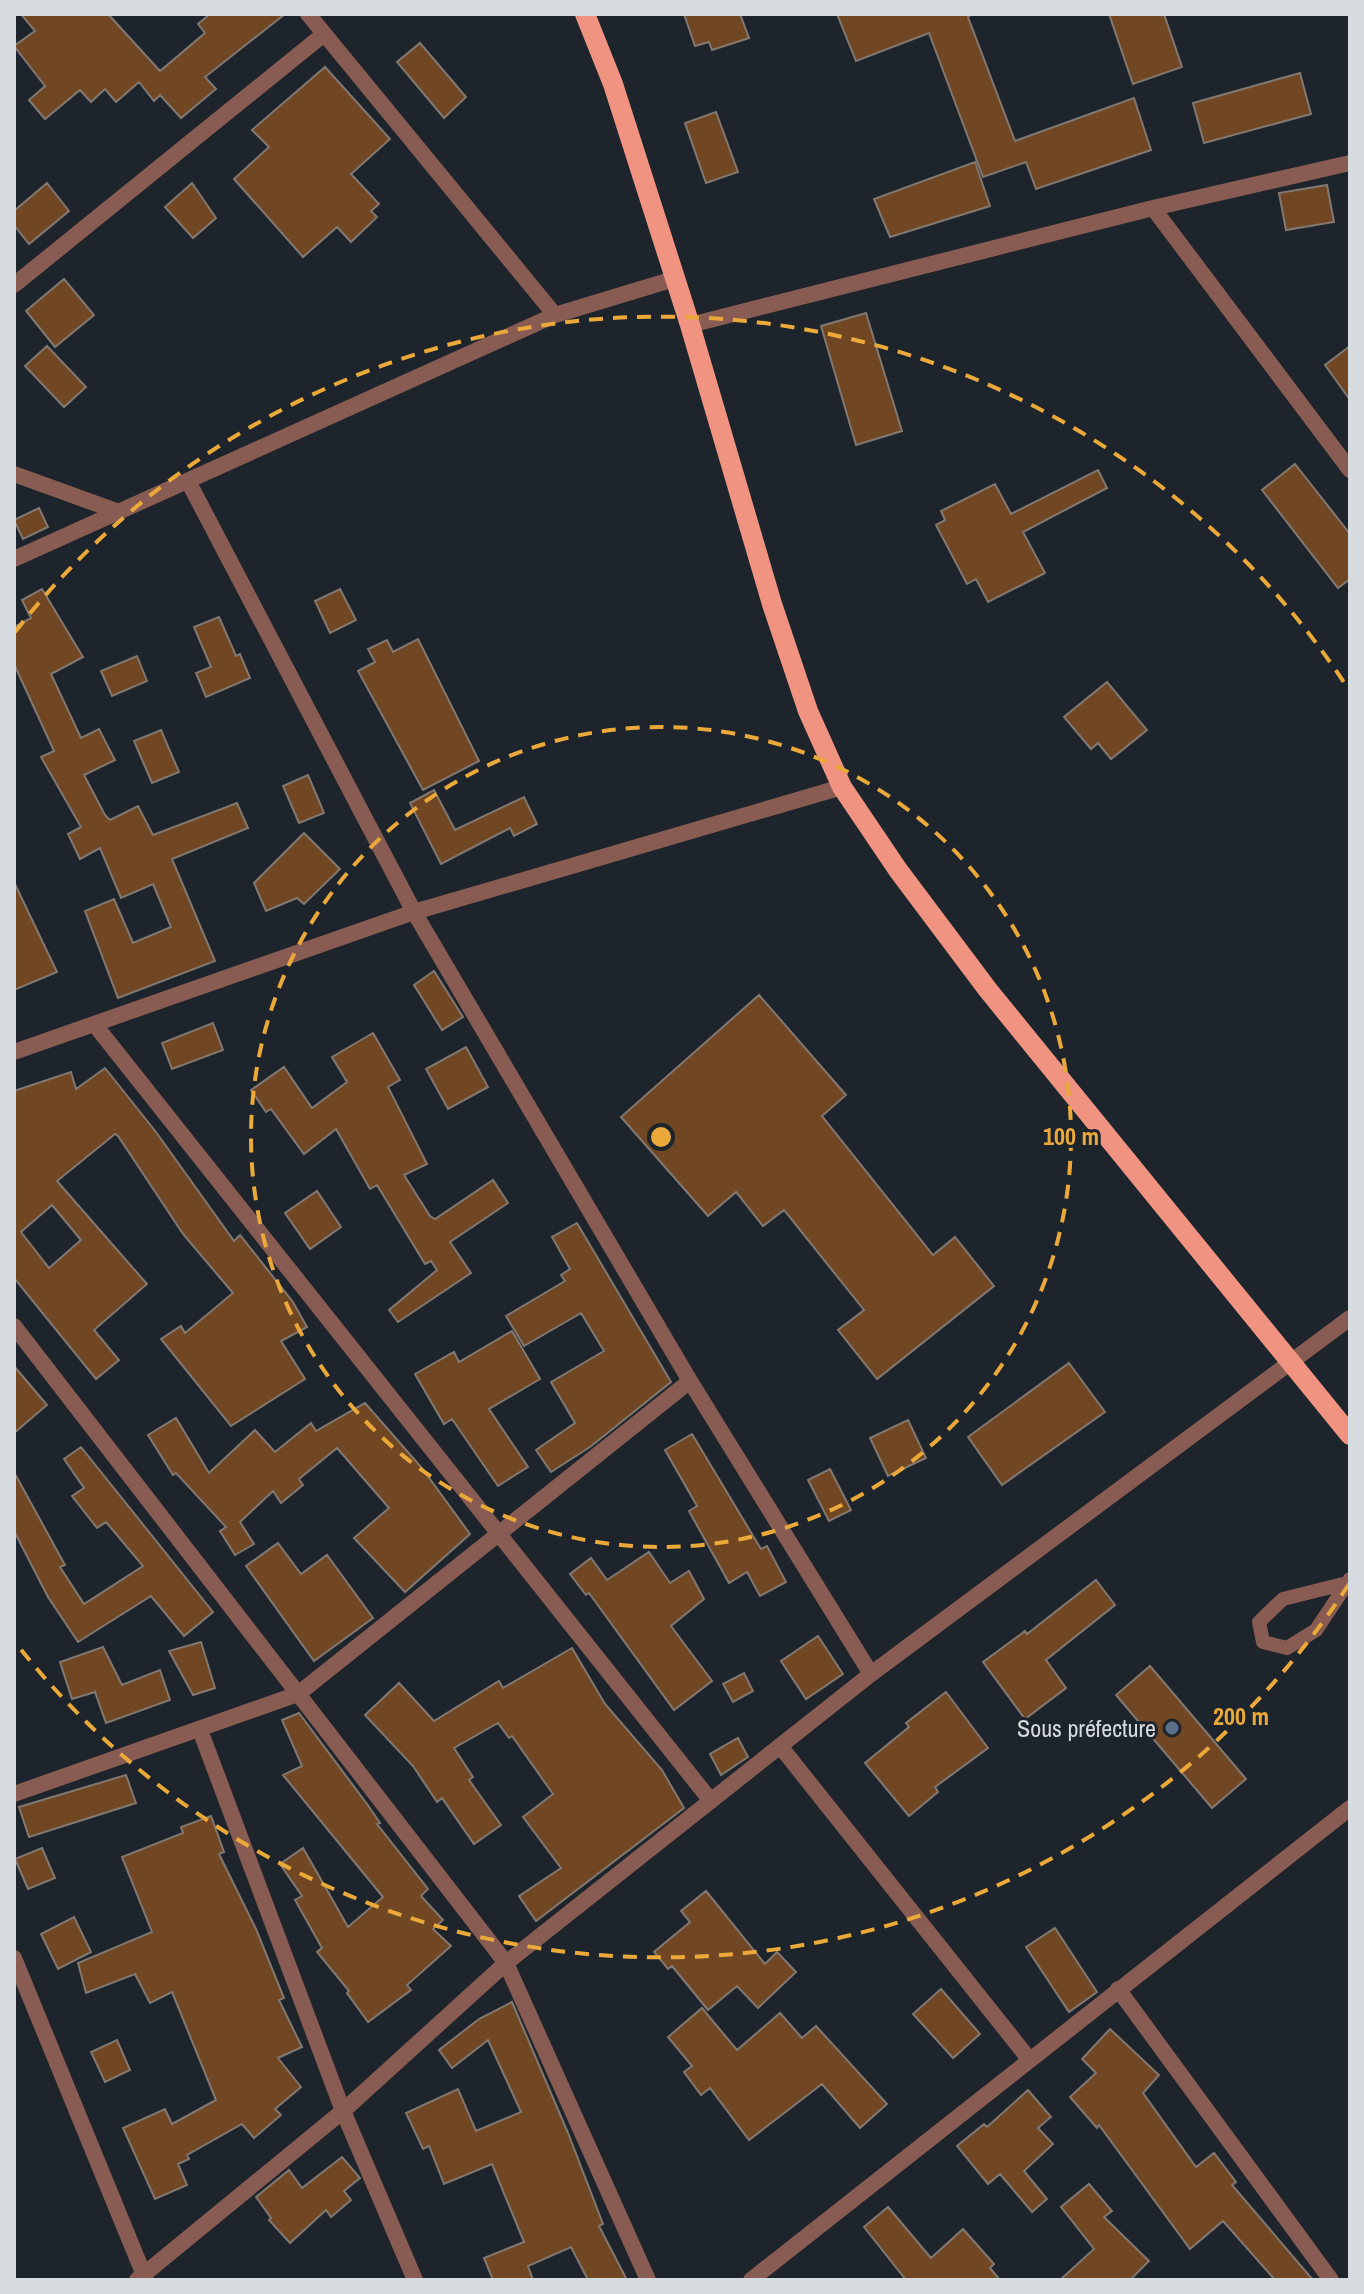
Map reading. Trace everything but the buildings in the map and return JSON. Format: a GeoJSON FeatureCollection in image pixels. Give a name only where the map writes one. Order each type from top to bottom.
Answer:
{"type":"FeatureCollection","features":[{"type":"Feature","properties":{"kind":"main road"},"geometry":{"type":"LineString","coordinates":[[585,14],[613,84],[690,325],[772,604],[808,711],[842,787],[988,990],[1350,1435]]}},
{"type":"Feature","properties":{"kind":"street"},"geometry":{"type":"LineString","coordinates":[[308,14],[555,315]]}},
{"type":"Feature","properties":{"kind":"street"},"geometry":{"type":"LineString","coordinates":[[14,285],[324,34]]}},
{"type":"Feature","properties":{"kind":"street"},"geometry":{"type":"LineString","coordinates":[[690,325],[1153,208],[1350,163]]}},
{"type":"Feature","properties":{"kind":"street"},"geometry":{"type":"LineString","coordinates":[[1153,208],[1350,470]]}},
{"type":"Feature","properties":{"kind":"street"},"geometry":{"type":"LineString","coordinates":[[14,559],[555,315],[674,279]]}},
{"type":"Feature","properties":{"kind":"street"},"geometry":{"type":"LineString","coordinates":[[14,474],[119,512]]}},
{"type":"Feature","properties":{"kind":"street"},"geometry":{"type":"LineString","coordinates":[[188,481],[414,912],[690,1381],[871,1674]]}},
{"type":"Feature","properties":{"kind":"street"},"geometry":{"type":"LineString","coordinates":[[14,1052],[414,912],[842,787]]}},
{"type":"Feature","properties":{"kind":"street"},"geometry":{"type":"LineString","coordinates":[[95,1025],[711,1801]]}},
{"type":"Feature","properties":{"kind":"street"},"geometry":{"type":"LineString","coordinates":[[14,1958],[142,2278],[343,2111],[506,1963],[871,1674],[1350,1318]]}},
{"type":"Feature","properties":{"kind":"street"},"geometry":{"type":"LineString","coordinates":[[14,1326],[506,1963],[648,2280]]}},
{"type":"Feature","properties":{"kind":"street"},"geometry":{"type":"LineString","coordinates":[[14,1794],[298,1694],[690,1381]]}},
{"type":"Feature","properties":{"kind":"street"},"geometry":{"type":"LineString","coordinates":[[200,1730],[343,2111],[415,2280]]}},
{"type":"Feature","properties":{"kind":"street"},"geometry":{"type":"LineString","coordinates":[[780,1746],[1029,2059]]}},
{"type":"Feature","properties":{"kind":"street"},"geometry":{"type":"LineString","coordinates":[[751,2280],[1350,1808]]}},
{"type":"Feature","properties":{"kind":"street"},"geometry":{"type":"LineString","coordinates":[[1118,1989],[1331,2280]]}},
{"type":"Feature","properties":{"kind":"lane"},"geometry":{"type":"LineString","coordinates":[[1347,1582],[1316,1630],[1287,1648],[1263,1642],[1259,1622],[1283,1599],[1347,1582]]}},
{"type":"Feature","properties":{"kind":"place","name":"Sous préfecture"},"geometry":{"type":"Point","coordinates":[1172,1728]}}]}
